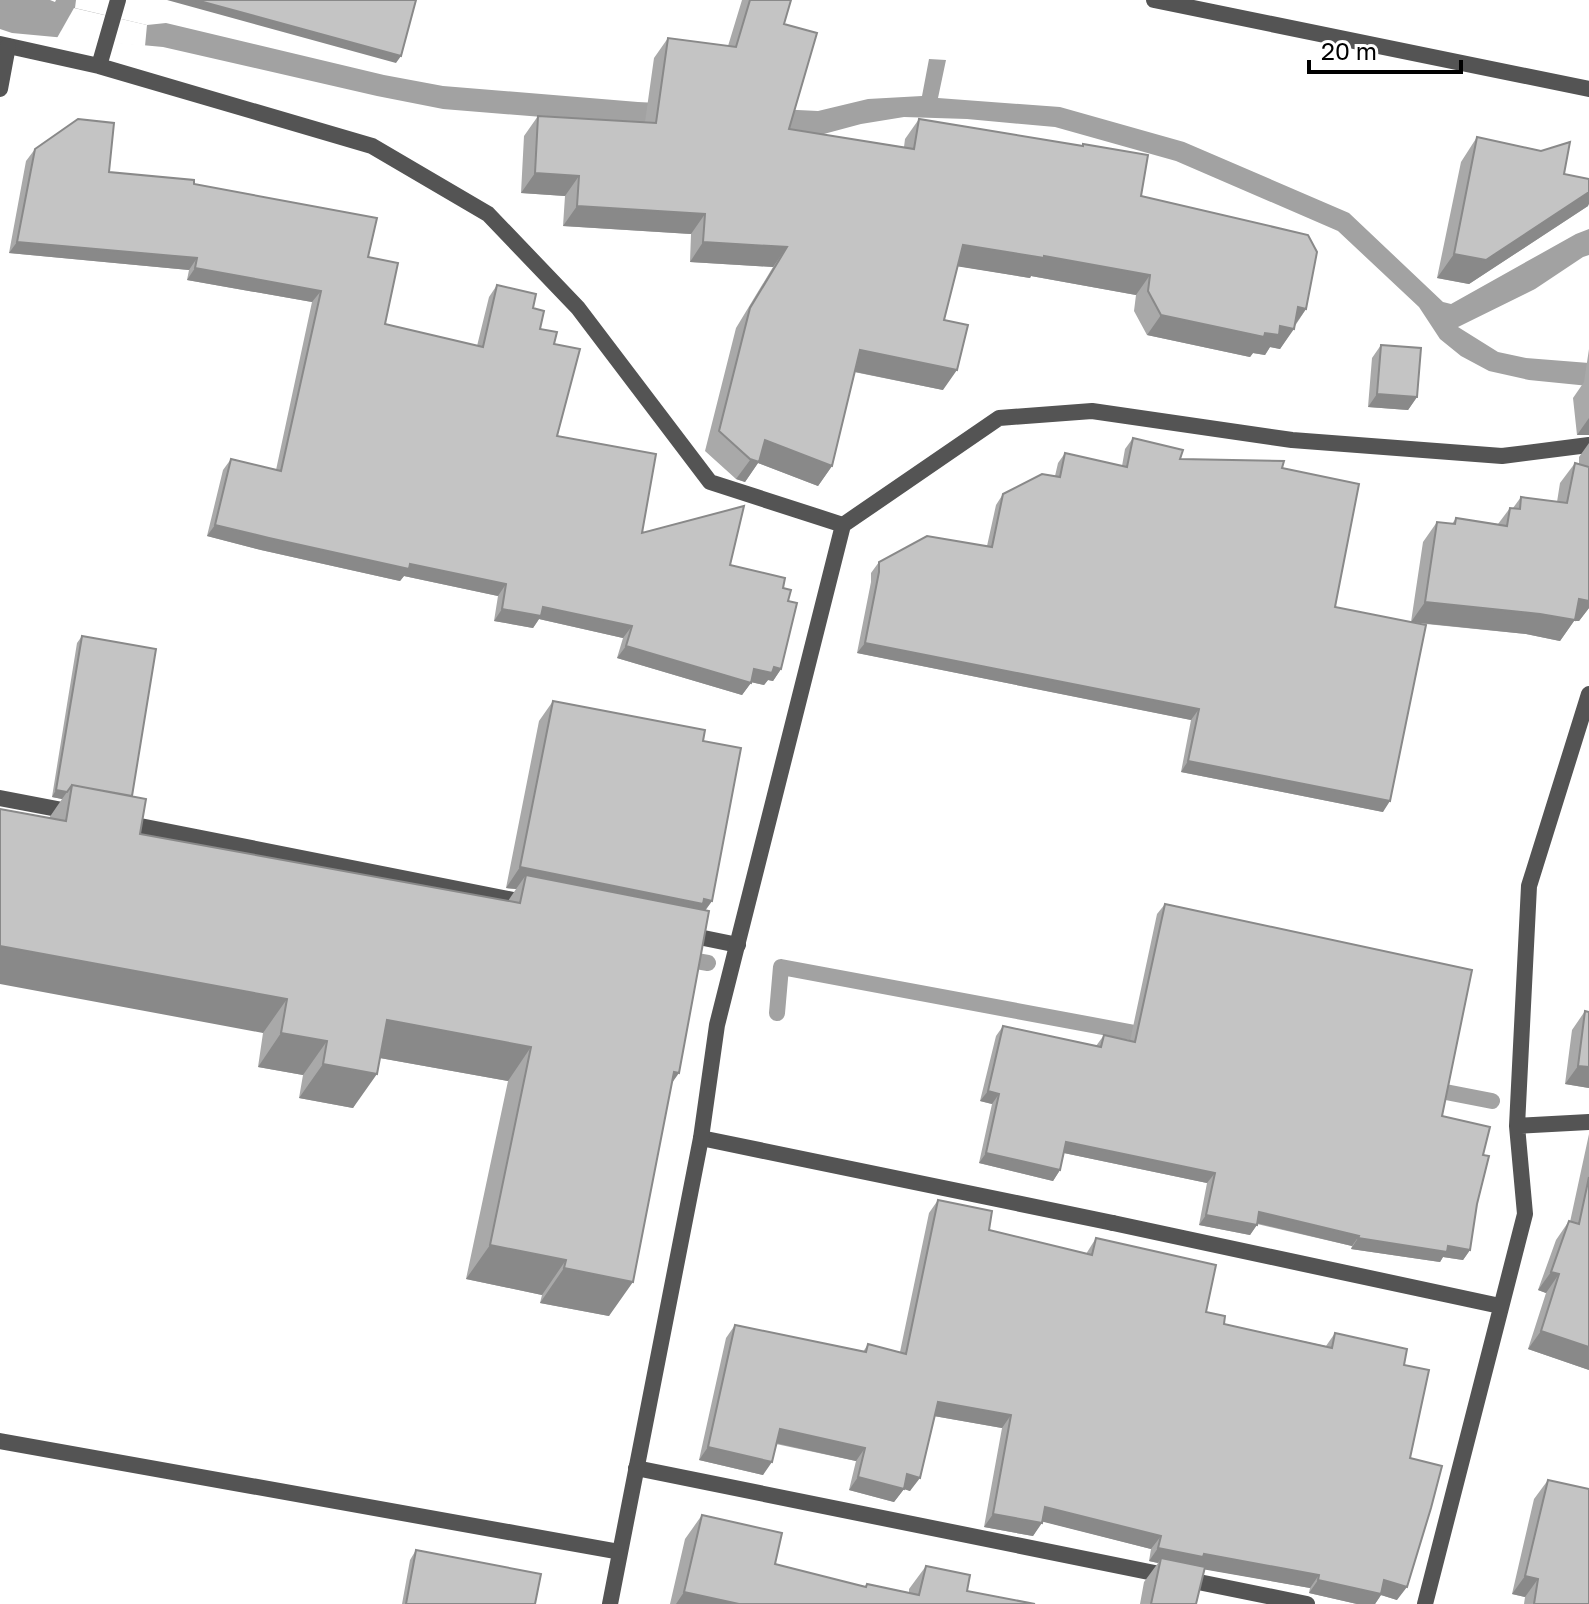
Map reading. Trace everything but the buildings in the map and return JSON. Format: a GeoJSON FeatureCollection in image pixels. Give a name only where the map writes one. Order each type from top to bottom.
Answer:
{"type":"FeatureCollection","features":[{"type":"Feature","properties":{"kind":"street"},"geometry":{"type":"LineString","coordinates":[[1154,0],[1589,89]]}},
{"type":"Feature","properties":{"kind":"street"},"geometry":{"type":"LineString","coordinates":[[99,66],[117,3]]}},
{"type":"Feature","properties":{"kind":"street"},"geometry":{"type":"LineString","coordinates":[[0,89],[4,45],[99,66],[372,146],[488,214],[578,308],[710,482],[843,525]]}},
{"type":"Feature","properties":{"kind":"street"},"geometry":{"type":"LineString","coordinates":[[610,1604],[701,1138],[717,1025],[843,525],[999,418],[1092,411],[1292,440],[1502,456],[1589,445]]}},
{"type":"Feature","properties":{"kind":"street"},"geometry":{"type":"LineString","coordinates":[[1425,1604],[1525,1214],[1517,1126],[1529,886],[1589,694]]}},
{"type":"Feature","properties":{"kind":"street"},"geometry":{"type":"LineString","coordinates":[[0,798],[538,905]]}},
{"type":"Feature","properties":{"kind":"street"},"geometry":{"type":"LineString","coordinates":[[661,930],[738,945]]}},
{"type":"Feature","properties":{"kind":"street"},"geometry":{"type":"LineString","coordinates":[[1517,1126],[1589,1122]]}},
{"type":"Feature","properties":{"kind":"street"},"geometry":{"type":"LineString","coordinates":[[701,1138],[1500,1306]]}},
{"type":"Feature","properties":{"kind":"street"},"geometry":{"type":"LineString","coordinates":[[0,1441],[620,1552]]}},
{"type":"Feature","properties":{"kind":"street"},"geometry":{"type":"LineString","coordinates":[[636,1468],[1307,1604]]}},
{"type":"Feature","properties":{"kind":"shaded area"},"geometry":{"type":"Polygon","coordinates":[[[0,0],[76,0],[75,8],[147,25],[166,23],[443,86],[638,102],[818,111],[868,99],[922,96],[929,59],[946,60],[938,98],[1060,107],[1184,142],[1349,213],[1443,302],[1451,304],[1589,229],[1589,255],[1535,289],[1458,327],[1498,352],[1526,358],[1589,363],[1589,386],[1529,380],[1489,371],[1461,356],[1440,339],[1419,307],[1338,231],[1176,161],[1055,127],[904,117],[820,135],[443,109],[163,47],[12,33],[0,29],[0,0]]]}},
{"type":"Feature","properties":{"kind":"pier"},"geometry":{"type":"Polygon","coordinates":[[[74,8],[147,25],[145,46],[57,38],[74,8]]]}},
{"type":"Feature","properties":{"kind":"waterway"},"geometry":{"type":"LineString","coordinates":[[679,958],[708,963]]}},
{"type":"Feature","properties":{"kind":"waterway"},"geometry":{"type":"LineString","coordinates":[[777,1013],[781,967],[1151,1036]]}},
{"type":"Feature","properties":{"kind":"waterway"},"geometry":{"type":"LineString","coordinates":[[1425,1088],[1492,1101]]}}]}
